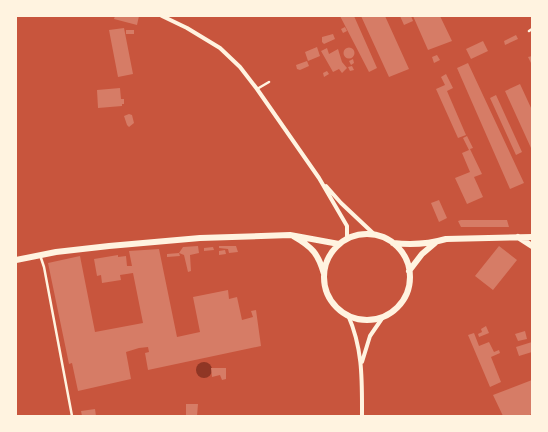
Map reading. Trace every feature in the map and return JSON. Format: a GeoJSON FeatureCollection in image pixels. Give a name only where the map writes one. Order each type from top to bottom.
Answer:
{"type":"FeatureCollection","features":[{"type":"Feature","properties":{"kind":"street"},"geometry":{"type":"LineString","coordinates":[[162,16],[187,28],[220,48],[240,67],[258,89],[319,178],[347,226],[347,239]]}},
{"type":"Feature","properties":{"kind":"street"},"geometry":{"type":"LineString","coordinates":[[319,178],[340,203],[375,235],[393,243],[406,245],[435,243],[446,239],[532,237]]}},
{"type":"Feature","properties":{"kind":"street"},"geometry":{"type":"LineString","coordinates":[[16,260],[40,255],[109,246],[200,238],[290,235],[339,244]]}},
{"type":"Feature","properties":{"kind":"street"},"geometry":{"type":"LineString","coordinates":[[290,235],[308,245],[316,253],[324,275]]}},
{"type":"Feature","properties":{"kind":"street"},"geometry":{"type":"LineString","coordinates":[[375,235],[360,235],[347,239],[339,244],[326,263],[324,275],[325,287],[330,298],[338,308],[348,315],[365,320],[383,316],[393,311],[404,298],[409,283],[409,271],[406,261],[393,243]]}},
{"type":"Feature","properties":{"kind":"street"},"geometry":{"type":"LineString","coordinates":[[518,237],[532,246]]}},
{"type":"Feature","properties":{"kind":"street"},"geometry":{"type":"LineString","coordinates":[[409,271],[422,254],[435,243]]}},
{"type":"Feature","properties":{"kind":"street"},"geometry":{"type":"LineString","coordinates":[[348,315],[354,330],[362,362],[362,416]]}},
{"type":"Feature","properties":{"kind":"street"},"geometry":{"type":"LineString","coordinates":[[362,362],[370,336],[383,316]]}},
{"type":"Feature","properties":{"kind":"lane"},"geometry":{"type":"LineString","coordinates":[[258,89],[269,82]]}},
{"type":"Feature","properties":{"kind":"lane"},"geometry":{"type":"LineString","coordinates":[[40,255],[44,267],[72,416]]}},
{"type":"Feature","properties":{"kind":"shaded area"},"geometry":{"type":"Polygon","coordinates":[[[204,362],[210,364],[212,370],[210,376],[204,378],[198,376],[196,370],[198,364],[204,362]]]}},
{"type":"Feature","properties":{"kind":"building"},"geometry":{"type":"Polygon","coordinates":[[[115,16],[139,16],[137,25],[114,19],[115,16]]]}},
{"type":"Feature","properties":{"kind":"building"},"geometry":{"type":"Polygon","coordinates":[[[340,16],[354,16],[377,68],[369,72],[340,16]]]}},
{"type":"Feature","properties":{"kind":"building"},"geometry":{"type":"Polygon","coordinates":[[[361,16],[385,16],[409,69],[389,77],[361,16]]]}},
{"type":"Feature","properties":{"kind":"building"},"geometry":{"type":"Polygon","coordinates":[[[400,16],[411,16],[413,21],[404,25],[400,16]]]}},
{"type":"Feature","properties":{"kind":"building"},"geometry":{"type":"Polygon","coordinates":[[[413,16],[440,16],[452,41],[428,50],[413,16]]]}},
{"type":"Feature","properties":{"kind":"building"},"geometry":{"type":"Polygon","coordinates":[[[345,27],[347,31],[343,33],[341,29],[345,27]]]}},
{"type":"Feature","properties":{"kind":"building"},"geometry":{"type":"Polygon","coordinates":[[[124,28],[133,74],[118,77],[109,30],[124,28]]]}},
{"type":"Feature","properties":{"kind":"building"},"geometry":{"type":"Polygon","coordinates":[[[126,30],[134,30],[134,34],[126,34],[126,30]]]}},
{"type":"Feature","properties":{"kind":"building"},"geometry":{"type":"Polygon","coordinates":[[[333,34],[335,39],[324,44],[322,42],[322,37],[333,34]]]}},
{"type":"Feature","properties":{"kind":"building"},"geometry":{"type":"Polygon","coordinates":[[[516,35],[518,39],[505,45],[504,41],[516,35]]]}},
{"type":"Feature","properties":{"kind":"building"},"geometry":{"type":"Polygon","coordinates":[[[483,41],[488,51],[471,59],[466,49],[483,41]]]}},
{"type":"Feature","properties":{"kind":"building"},"geometry":{"type":"Polygon","coordinates":[[[317,47],[320,56],[308,61],[305,52],[317,47]]]}},
{"type":"Feature","properties":{"kind":"building"},"geometry":{"type":"Polygon","coordinates":[[[349,47],[353,49],[355,53],[353,57],[349,59],[345,57],[343,53],[345,49],[349,47]]]}},
{"type":"Feature","properties":{"kind":"building"},"geometry":{"type":"Polygon","coordinates":[[[327,48],[329,54],[338,49],[342,62],[347,68],[342,73],[339,69],[333,72],[321,51],[327,48]]]}},
{"type":"Feature","properties":{"kind":"building"},"geometry":{"type":"Polygon","coordinates":[[[437,55],[440,60],[434,63],[432,57],[437,55]]]}},
{"type":"Feature","properties":{"kind":"building"},"geometry":{"type":"Polygon","coordinates":[[[532,56],[532,65],[528,57],[532,56]]]}},
{"type":"Feature","properties":{"kind":"building"},"geometry":{"type":"Polygon","coordinates":[[[353,59],[354,63],[351,65],[349,61],[353,59]]]}},
{"type":"Feature","properties":{"kind":"building"},"geometry":{"type":"Polygon","coordinates":[[[307,61],[309,66],[300,70],[297,69],[296,65],[307,61]]]}},
{"type":"Feature","properties":{"kind":"building"},"geometry":{"type":"Polygon","coordinates":[[[468,63],[524,183],[510,189],[457,68],[468,63]]]}},
{"type":"Feature","properties":{"kind":"building"},"geometry":{"type":"Polygon","coordinates":[[[352,66],[354,70],[350,71],[348,67],[352,66]]]}},
{"type":"Feature","properties":{"kind":"building"},"geometry":{"type":"Polygon","coordinates":[[[327,71],[329,74],[324,77],[323,73],[327,71]]]}},
{"type":"Feature","properties":{"kind":"building"},"geometry":{"type":"Polygon","coordinates":[[[446,74],[453,88],[447,91],[466,135],[458,138],[436,89],[445,85],[441,77],[446,74]]]}},
{"type":"Feature","properties":{"kind":"building"},"geometry":{"type":"Polygon","coordinates":[[[520,84],[532,110],[531,148],[505,91],[520,84]]]}},
{"type":"Feature","properties":{"kind":"building"},"geometry":{"type":"Polygon","coordinates":[[[120,88],[121,99],[124,99],[124,104],[122,104],[122,106],[98,108],[97,90],[120,88]]]}},
{"type":"Feature","properties":{"kind":"building"},"geometry":{"type":"Polygon","coordinates":[[[496,95],[522,152],[516,155],[490,98],[496,95]]]}},
{"type":"Feature","properties":{"kind":"building"},"geometry":{"type":"Polygon","coordinates":[[[129,114],[132,115],[134,123],[129,127],[124,116],[129,114]]]}},
{"type":"Feature","properties":{"kind":"building"},"geometry":{"type":"Polygon","coordinates":[[[467,136],[473,148],[470,149],[482,174],[474,177],[483,197],[467,204],[455,178],[470,172],[462,153],[469,150],[463,138],[467,136]]]}},
{"type":"Feature","properties":{"kind":"building"},"geometry":{"type":"Polygon","coordinates":[[[439,200],[447,218],[439,222],[431,203],[439,200]]]}},
{"type":"Feature","properties":{"kind":"building"},"geometry":{"type":"Polygon","coordinates":[[[507,220],[509,227],[461,227],[458,221],[507,220]]]}},
{"type":"Feature","properties":{"kind":"building"},"geometry":{"type":"Polygon","coordinates":[[[198,246],[199,253],[190,255],[191,271],[188,272],[184,255],[179,253],[183,247],[198,246]]]}},
{"type":"Feature","properties":{"kind":"building"},"geometry":{"type":"Polygon","coordinates":[[[219,246],[236,246],[238,252],[229,253],[228,249],[219,248],[219,246]]]}},
{"type":"Feature","properties":{"kind":"building"},"geometry":{"type":"Polygon","coordinates":[[[499,246],[517,260],[493,290],[475,276],[499,246]]]}},
{"type":"Feature","properties":{"kind":"building"},"geometry":{"type":"Polygon","coordinates":[[[213,247],[214,250],[204,251],[204,248],[213,247]]]}},
{"type":"Feature","properties":{"kind":"building"},"geometry":{"type":"Polygon","coordinates":[[[159,249],[177,337],[200,332],[193,297],[228,290],[229,299],[237,297],[242,320],[253,317],[251,311],[256,310],[261,346],[148,370],[145,353],[149,352],[148,347],[139,348],[126,352],[131,379],[78,391],[72,363],[69,364],[48,263],[80,256],[95,332],[143,323],[133,273],[120,275],[121,280],[102,283],[101,275],[97,276],[94,259],[118,255],[118,257],[126,256],[127,266],[132,266],[129,251],[159,249]]]}},
{"type":"Feature","properties":{"kind":"building"},"geometry":{"type":"Polygon","coordinates":[[[225,250],[226,254],[219,255],[219,251],[225,250]]]}},
{"type":"Feature","properties":{"kind":"building"},"geometry":{"type":"Polygon","coordinates":[[[179,253],[180,256],[167,257],[167,254],[179,253]]]}},
{"type":"Feature","properties":{"kind":"building"},"geometry":{"type":"Polygon","coordinates":[[[486,326],[489,333],[479,337],[478,334],[482,332],[481,329],[486,326]]]}},
{"type":"Feature","properties":{"kind":"building"},"geometry":{"type":"Polygon","coordinates":[[[525,331],[527,339],[518,341],[515,334],[525,331]]]}},
{"type":"Feature","properties":{"kind":"building"},"geometry":{"type":"Polygon","coordinates":[[[474,333],[479,346],[489,342],[494,352],[499,350],[500,353],[491,357],[501,382],[490,387],[468,335],[474,333]]]}},
{"type":"Feature","properties":{"kind":"building"},"geometry":{"type":"Polygon","coordinates":[[[532,342],[532,352],[519,356],[516,347],[532,342]]]}},
{"type":"Feature","properties":{"kind":"building"},"geometry":{"type":"Polygon","coordinates":[[[211,368],[226,368],[226,379],[222,380],[220,375],[212,377],[211,368]]]}},
{"type":"Feature","properties":{"kind":"building"},"geometry":{"type":"Polygon","coordinates":[[[532,380],[532,413],[529,416],[503,416],[493,395],[532,380]]]}},
{"type":"Feature","properties":{"kind":"building"},"geometry":{"type":"Polygon","coordinates":[[[186,404],[198,404],[197,416],[186,415],[186,404]]]}},
{"type":"Feature","properties":{"kind":"building"},"geometry":{"type":"Polygon","coordinates":[[[95,409],[96,416],[82,416],[81,411],[95,409]]]}}]}
